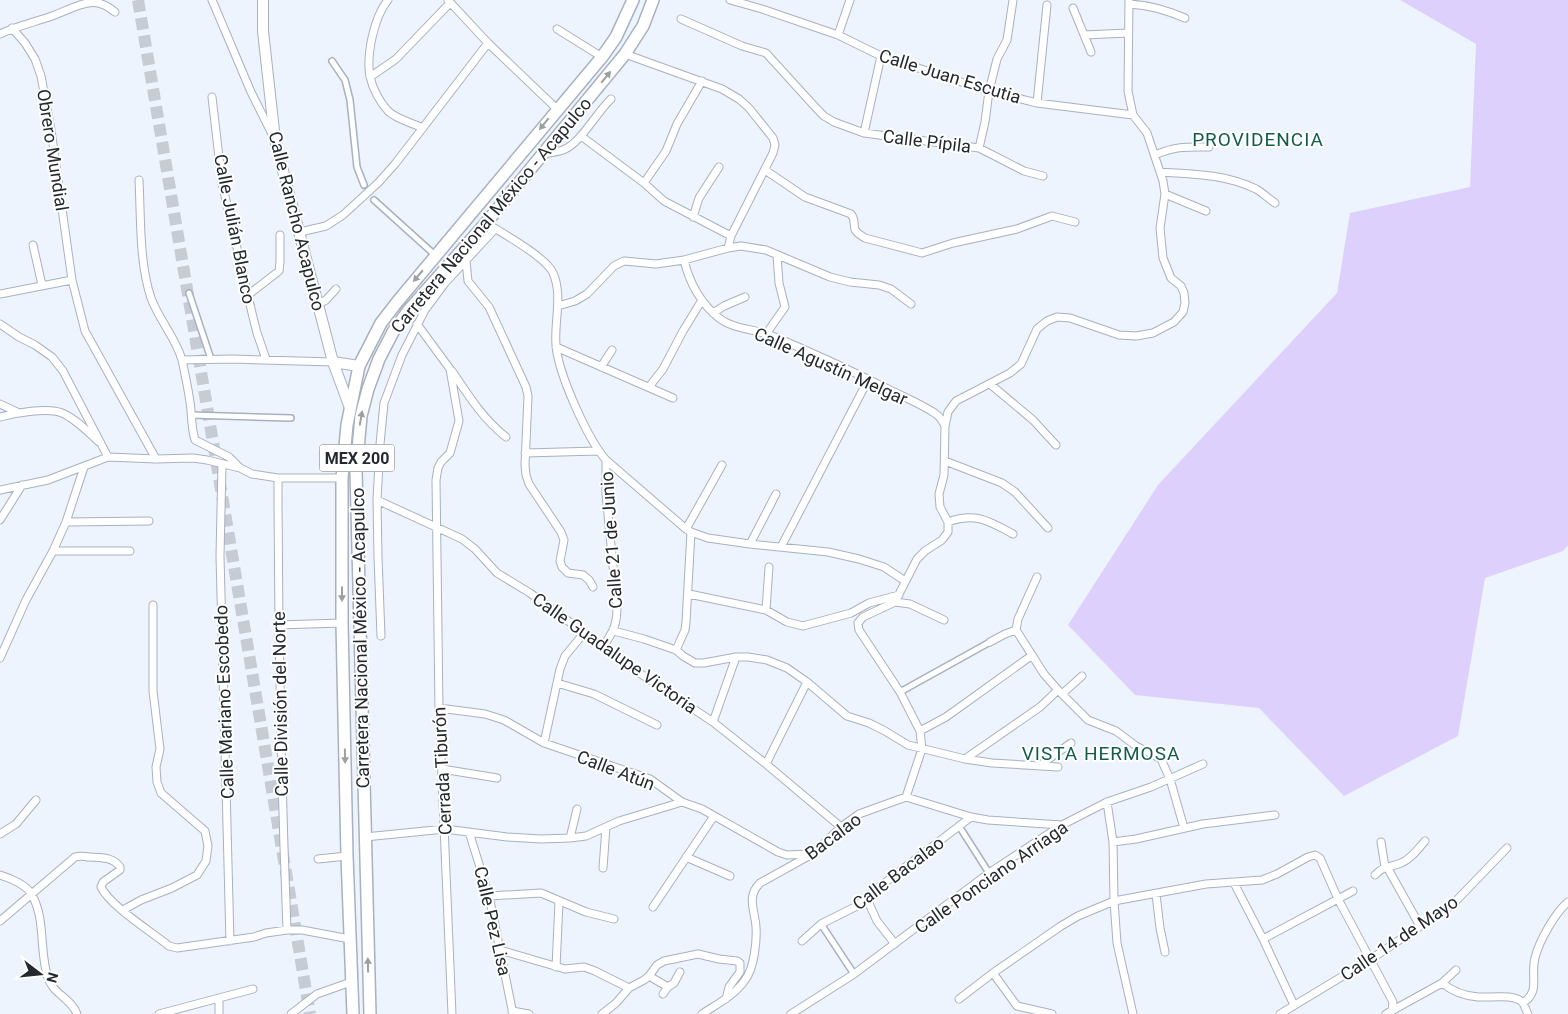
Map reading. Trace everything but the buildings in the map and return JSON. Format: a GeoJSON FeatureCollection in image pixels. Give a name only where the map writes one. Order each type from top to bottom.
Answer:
{"type":"FeatureCollection","features":[{"type":"Feature","properties":{"kind":"main road","name":"Calle Rancho Acapulco"},"geometry":{"type":"LineString","coordinates":[[263,0],[263,31],[275,140],[333,362],[350,408]]}},
{"type":"Feature","properties":{"kind":"main road","name":"Carretera Nacional México - Acapulco"},"geometry":{"type":"LineString","coordinates":[[353,1014],[347,856],[342,623],[342,478],[344,444],[359,366],[381,323],[602,57],[616,37],[633,0]]}},
{"type":"Feature","properties":{"kind":"main road","name":"Carretera Nacional México - Acapulco"},"geometry":{"type":"LineString","coordinates":[[370,1014],[356,471],[361,416],[368,389],[379,359],[393,332],[408,311],[491,226],[541,155],[625,54],[643,26],[653,0]]}},
{"type":"Feature","properties":{"kind":"main road"},"geometry":{"type":"LineString","coordinates":[[333,362],[359,366]]}},
{"type":"Feature","properties":{"kind":"street"},"geometry":{"type":"LineString","coordinates":[[212,0],[251,92],[275,140]]}},
{"type":"Feature","properties":{"kind":"street"},"geometry":{"type":"LineString","coordinates":[[388,0],[381,8],[373,30],[370,77],[380,101],[390,113],[423,128]]}},
{"type":"Feature","properties":{"kind":"street","name":"Calle Juan Escutia"},"geometry":{"type":"LineString","coordinates":[[730,0],[838,35],[881,56],[989,91],[1037,102],[1133,115]]}},
{"type":"Feature","properties":{"kind":"street"},"geometry":{"type":"LineString","coordinates":[[762,9],[765,0]]}},
{"type":"Feature","properties":{"kind":"street"},"geometry":{"type":"LineString","coordinates":[[838,35],[850,0]]}},
{"type":"Feature","properties":{"kind":"street"},"geometry":{"type":"LineString","coordinates":[[979,148],[997,59],[1007,40],[1013,0]]}},
{"type":"Feature","properties":{"kind":"street"},"geometry":{"type":"LineString","coordinates":[[0,34],[12,28],[88,3],[97,2],[115,12]]}},
{"type":"Feature","properties":{"kind":"street"},"geometry":{"type":"LineString","coordinates":[[370,77],[396,59],[449,2],[488,43],[557,109]]}},
{"type":"Feature","properties":{"kind":"street"},"geometry":{"type":"LineString","coordinates":[[895,602],[917,559],[925,551],[942,540],[948,532],[948,522],[940,507],[939,494],[944,475],[945,426],[948,412],[956,401],[1010,373],[1020,364],[1037,330],[1047,321],[1057,317],[1070,318],[1119,335],[1136,336],[1153,333],[1174,322],[1183,312],[1185,303],[1184,293],[1181,286],[1172,278],[1163,258],[1160,228],[1165,194],[1160,172],[1147,133],[1133,115],[1128,91],[1129,2],[1162,9],[1185,18]]}},
{"type":"Feature","properties":{"kind":"street"},"geometry":{"type":"LineString","coordinates":[[1037,102],[1046,5]]}},
{"type":"Feature","properties":{"kind":"street"},"geometry":{"type":"LineString","coordinates":[[1073,8],[1091,52]]}},
{"type":"Feature","properties":{"kind":"street","name":"Calle Pípila"},"geometry":{"type":"LineString","coordinates":[[681,19],[742,46],[766,53],[824,116],[834,122],[864,134],[979,148],[1024,171],[1043,176]]}},
{"type":"Feature","properties":{"kind":"street","name":"Obrero Mundial"},"geometry":{"type":"LineString","coordinates":[[12,28],[25,43],[35,59],[41,76],[51,130],[72,280],[85,331],[156,459]]}},
{"type":"Feature","properties":{"kind":"street"},"geometry":{"type":"LineString","coordinates":[[557,29],[602,57]]}},
{"type":"Feature","properties":{"kind":"street"},"geometry":{"type":"LineString","coordinates":[[1084,36],[1128,33]]}},
{"type":"Feature","properties":{"kind":"street"},"geometry":{"type":"LineString","coordinates":[[300,232],[326,226],[343,215],[378,184],[488,43]]}},
{"type":"Feature","properties":{"kind":"street"},"geometry":{"type":"LineString","coordinates":[[625,54],[722,89],[739,99],[749,108],[773,138],[776,145],[731,236],[728,248]]}},
{"type":"Feature","properties":{"kind":"street","name":"Calle Pípila"},"geometry":{"type":"LineString","coordinates":[[864,134],[881,56]]}},
{"type":"Feature","properties":{"kind":"street"},"geometry":{"type":"LineString","coordinates":[[332,61],[345,80],[350,100],[357,167],[364,186]]}},
{"type":"Feature","properties":{"kind":"street"},"geometry":{"type":"LineString","coordinates":[[644,184],[666,152],[677,124],[702,81]]}},
{"type":"Feature","properties":{"kind":"street","name":"Calle Julián Blanco"},"geometry":{"type":"LineString","coordinates":[[212,97],[222,183],[257,333],[266,359]]}},
{"type":"Feature","properties":{"kind":"street"},"geometry":{"type":"LineString","coordinates":[[541,155],[564,150],[581,136],[601,108],[611,99]]}},
{"type":"Feature","properties":{"kind":"street"},"geometry":{"type":"LineString","coordinates":[[581,136],[664,201],[731,236]]}},
{"type":"Feature","properties":{"kind":"street"},"geometry":{"type":"LineString","coordinates":[[1155,155],[1185,146],[1209,148]]}},
{"type":"Feature","properties":{"kind":"street"},"geometry":{"type":"LineString","coordinates":[[693,217],[699,198],[719,167]]}},
{"type":"Feature","properties":{"kind":"street"},"geometry":{"type":"LineString","coordinates":[[765,170],[805,196],[851,214],[854,218],[853,228],[857,234],[922,254],[953,243],[1017,229],[1052,216],[1075,222]]}},
{"type":"Feature","properties":{"kind":"street"},"geometry":{"type":"LineString","coordinates":[[1160,172],[1215,176],[1258,190],[1275,203]]}},
{"type":"Feature","properties":{"kind":"street"},"geometry":{"type":"LineString","coordinates":[[139,180],[142,256],[146,278],[151,299],[177,346],[182,360],[195,440],[230,457],[240,468]]}},
{"type":"Feature","properties":{"kind":"street"},"geometry":{"type":"LineString","coordinates":[[1165,194],[1206,211]]}},
{"type":"Feature","properties":{"kind":"street"},"geometry":{"type":"LineString","coordinates":[[374,200],[436,255]]}},
{"type":"Feature","properties":{"kind":"street"},"geometry":{"type":"LineString","coordinates":[[381,636],[377,500],[384,403],[402,355],[425,310],[445,283],[466,262],[491,226],[544,261],[553,272],[557,286],[558,306],[555,327],[556,347],[570,392],[598,451],[688,531],[708,538],[828,552],[884,567],[905,580]]}},
{"type":"Feature","properties":{"kind":"street"},"geometry":{"type":"LineString","coordinates":[[248,295],[279,271],[280,235]]}},
{"type":"Feature","properties":{"kind":"street"},"geometry":{"type":"LineString","coordinates":[[33,245],[42,286]]}},
{"type":"Feature","properties":{"kind":"street"},"geometry":{"type":"LineString","coordinates":[[558,306],[575,301],[588,294],[614,266],[624,261],[656,264],[684,260],[741,246],[766,250],[830,278],[879,285],[891,289],[911,304]]}},
{"type":"Feature","properties":{"kind":"street"},"geometry":{"type":"LineString","coordinates":[[766,334],[785,307],[779,283],[777,256]]}},
{"type":"Feature","properties":{"kind":"street","name":"Calle Agustín Melgar"},"geometry":{"type":"LineString","coordinates":[[684,260],[687,274],[702,300],[721,320],[766,334],[868,380],[937,415],[945,426]]}},
{"type":"Feature","properties":{"kind":"street"},"geometry":{"type":"LineString","coordinates":[[466,262],[468,281],[489,307],[526,387],[528,396],[525,453],[526,475],[529,484],[561,532],[564,540],[560,561],[562,567],[568,573],[582,575],[589,580],[593,587]]}},
{"type":"Feature","properties":{"kind":"street"},"geometry":{"type":"LineString","coordinates":[[0,294],[72,280]]}},
{"type":"Feature","properties":{"kind":"street"},"geometry":{"type":"LineString","coordinates":[[318,304],[326,300],[336,289]]}},
{"type":"Feature","properties":{"kind":"street"},"geometry":{"type":"LineString","coordinates":[[189,293],[211,359]]}},
{"type":"Feature","properties":{"kind":"street"},"geometry":{"type":"LineString","coordinates":[[713,313],[745,297]]}},
{"type":"Feature","properties":{"kind":"street"},"geometry":{"type":"LineString","coordinates":[[649,387],[663,369],[702,300]]}},
{"type":"Feature","properties":{"kind":"street"},"geometry":{"type":"LineString","coordinates":[[0,324],[52,358],[64,371],[108,457]]}},
{"type":"Feature","properties":{"kind":"street"},"geometry":{"type":"LineString","coordinates":[[417,324],[480,412],[492,426],[506,437]]}},
{"type":"Feature","properties":{"kind":"street"},"geometry":{"type":"LineString","coordinates":[[556,347],[673,398]]}},
{"type":"Feature","properties":{"kind":"street"},"geometry":{"type":"LineString","coordinates":[[601,367],[612,350]]}},
{"type":"Feature","properties":{"kind":"street"},"geometry":{"type":"LineString","coordinates":[[182,360],[266,359],[333,362]]}},
{"type":"Feature","properties":{"kind":"street","name":"Cerrada Tiburón"},"geometry":{"type":"LineString","coordinates":[[450,368],[458,421],[450,453],[438,468],[436,480],[436,527],[439,708],[452,1014]]}},
{"type":"Feature","properties":{"kind":"street"},"geometry":{"type":"LineString","coordinates":[[781,547],[868,380]]}},
{"type":"Feature","properties":{"kind":"street"},"geometry":{"type":"LineString","coordinates":[[990,384],[1033,420],[1056,445]]}},
{"type":"Feature","properties":{"kind":"street"},"geometry":{"type":"LineString","coordinates":[[0,404],[17,412]]}},
{"type":"Feature","properties":{"kind":"street"},"geometry":{"type":"LineString","coordinates":[[0,417],[17,412],[60,412],[69,417],[101,444]]}},
{"type":"Feature","properties":{"kind":"street"},"geometry":{"type":"LineString","coordinates":[[191,415],[291,418]]}},
{"type":"Feature","properties":{"kind":"street"},"geometry":{"type":"LineString","coordinates":[[525,453],[598,451]]}},
{"type":"Feature","properties":{"kind":"street"},"geometry":{"type":"LineString","coordinates":[[0,490],[48,480],[108,457],[193,458],[240,468],[252,474],[278,478],[342,478]]}},
{"type":"Feature","properties":{"kind":"street","name":"Calle 21 de Junio"},"geometry":{"type":"LineString","coordinates":[[603,647],[614,631],[617,620],[606,494],[606,460]]}},
{"type":"Feature","properties":{"kind":"street"},"geometry":{"type":"LineString","coordinates":[[945,461],[1002,483],[1015,492],[1048,528]]}},
{"type":"Feature","properties":{"kind":"street","name":"Calle Mariano Escobedo"},"geometry":{"type":"LineString","coordinates":[[222,464],[220,556],[230,941]]}},
{"type":"Feature","properties":{"kind":"street"},"geometry":{"type":"LineString","coordinates":[[676,650],[685,630],[689,594],[688,531],[722,465]]}},
{"type":"Feature","properties":{"kind":"street"},"geometry":{"type":"LineString","coordinates":[[0,658],[26,600],[53,551],[66,522],[84,467]]}},
{"type":"Feature","properties":{"kind":"street","name":"Calle División del Norte"},"geometry":{"type":"LineString","coordinates":[[278,478],[278,624],[286,930]]}},
{"type":"Feature","properties":{"kind":"street"},"geometry":{"type":"LineString","coordinates":[[0,520],[22,485]]}},
{"type":"Feature","properties":{"kind":"street"},"geometry":{"type":"LineString","coordinates":[[750,544],[776,494]]}},
{"type":"Feature","properties":{"kind":"street","name":"Calle Guadalupe Victoria"},"geometry":{"type":"LineString","coordinates":[[377,500],[462,539],[476,549],[497,572],[530,593],[584,634],[713,722],[841,827]]}},
{"type":"Feature","properties":{"kind":"street"},"geometry":{"type":"LineString","coordinates":[[948,522],[960,518],[974,517],[986,520],[1013,534]]}},
{"type":"Feature","properties":{"kind":"street"},"geometry":{"type":"LineString","coordinates":[[66,522],[149,521]]}},
{"type":"Feature","properties":{"kind":"street"},"geometry":{"type":"LineString","coordinates":[[53,551],[130,551]]}},
{"type":"Feature","properties":{"kind":"street"},"geometry":{"type":"LineString","coordinates":[[766,610],[769,567]]}},
{"type":"Feature","properties":{"kind":"street"},"geometry":{"type":"LineString","coordinates":[[1037,577],[1018,619],[1016,630],[1031,656],[1060,692],[1088,720],[1097,725],[1116,730],[1136,746],[1161,759],[1170,779],[1184,828]]}},
{"type":"Feature","properties":{"kind":"street"},"geometry":{"type":"LineString","coordinates":[[689,594],[766,610],[786,622],[803,626],[851,613],[869,603],[899,595]]}},
{"type":"Feature","properties":{"kind":"street"},"geometry":{"type":"LineString","coordinates":[[944,620],[910,604],[895,602],[863,617],[858,623],[859,630],[900,692],[920,731],[922,749],[906,797],[988,820],[1062,825]]}},
{"type":"Feature","properties":{"kind":"street"},"geometry":{"type":"LineString","coordinates":[[123,910],[197,875],[206,861],[208,846],[205,831],[161,793],[157,782],[156,768],[160,748],[153,691],[153,605]]}},
{"type":"Feature","properties":{"kind":"street"},"geometry":{"type":"LineString","coordinates":[[278,624],[342,623]]}},
{"type":"Feature","properties":{"kind":"street"},"geometry":{"type":"LineString","coordinates":[[900,692],[990,642],[1016,630]]}},
{"type":"Feature","properties":{"kind":"street"},"geometry":{"type":"LineString","coordinates":[[614,631],[676,650],[695,663],[748,657],[767,660],[787,668],[807,682],[847,716],[868,723],[908,744],[922,749],[965,759],[1058,767]]}},
{"type":"Feature","properties":{"kind":"street"},"geometry":{"type":"LineString","coordinates":[[544,743],[560,669],[565,656],[584,634]]}},
{"type":"Feature","properties":{"kind":"street"},"geometry":{"type":"LineString","coordinates":[[920,731],[946,717],[1031,656]]}},
{"type":"Feature","properties":{"kind":"street"},"geometry":{"type":"LineString","coordinates":[[713,722],[736,658]]}},
{"type":"Feature","properties":{"kind":"street"},"geometry":{"type":"LineString","coordinates":[[965,759],[1082,676]]}},
{"type":"Feature","properties":{"kind":"street"},"geometry":{"type":"LineString","coordinates":[[766,764],[807,682]]}},
{"type":"Feature","properties":{"kind":"street"},"geometry":{"type":"LineString","coordinates":[[558,683],[594,694],[657,725]]}},
{"type":"Feature","properties":{"kind":"street","name":"Calle Atún"},"geometry":{"type":"LineString","coordinates":[[439,708],[485,714],[504,720],[544,743],[650,779],[682,802],[714,816],[778,852],[787,855],[814,853]]}},
{"type":"Feature","properties":{"kind":"street"},"geometry":{"type":"LineString","coordinates":[[1039,766],[1071,743]]}},
{"type":"Feature","properties":{"kind":"street","name":"Calle Ponciano Arriaga"},"geometry":{"type":"LineString","coordinates":[[791,1014],[854,974],[989,873],[1062,825],[1106,802],[1151,787],[1203,764]]}},
{"type":"Feature","properties":{"kind":"street"},"geometry":{"type":"LineString","coordinates":[[442,770],[497,778]]}},
{"type":"Feature","properties":{"kind":"street","name":"Bacalao"},"geometry":{"type":"LineString","coordinates":[[702,1014],[726,999],[745,982],[748,976],[756,941],[756,925],[752,900],[754,889],[760,883],[814,853],[841,827],[859,814],[906,797]]}},
{"type":"Feature","properties":{"kind":"street"},"geometry":{"type":"LineString","coordinates":[[0,834],[16,824],[36,800]]}},
{"type":"Feature","properties":{"kind":"street"},"geometry":{"type":"LineString","coordinates":[[365,837],[445,829],[507,837],[570,838],[586,836],[619,821],[682,802]]}},
{"type":"Feature","properties":{"kind":"street"},"geometry":{"type":"LineString","coordinates":[[1106,802],[1113,842],[1117,943],[1133,1014]]}},
{"type":"Feature","properties":{"kind":"street"},"geometry":{"type":"LineString","coordinates":[[570,838],[577,809]]}},
{"type":"Feature","properties":{"kind":"street"},"geometry":{"type":"LineString","coordinates":[[1113,842],[1203,824],[1275,815]]}},
{"type":"Feature","properties":{"kind":"street"},"geometry":{"type":"LineString","coordinates":[[653,907],[714,816]]}},
{"type":"Feature","properties":{"kind":"street","name":"Calle Bacalao"},"geometry":{"type":"LineString","coordinates":[[802,941],[821,924],[857,906],[866,897],[972,817]]}},
{"type":"Feature","properties":{"kind":"street"},"geometry":{"type":"LineString","coordinates":[[959,826],[989,873]]}},
{"type":"Feature","properties":{"kind":"street"},"geometry":{"type":"LineString","coordinates":[[603,868],[606,827]]}},
{"type":"Feature","properties":{"kind":"street","name":"Calle Pez Lisa"},"geometry":{"type":"LineString","coordinates":[[470,832],[489,896],[512,1012]]}},
{"type":"Feature","properties":{"kind":"street"},"geometry":{"type":"LineString","coordinates":[[1375,875],[1386,867],[1405,861],[1416,853],[1425,841]]}},
{"type":"Feature","properties":{"kind":"street"},"geometry":{"type":"LineString","coordinates":[[1381,842],[1386,867],[1420,926]]}},
{"type":"Feature","properties":{"kind":"street","name":"Calle 14 de Mayo"},"geometry":{"type":"LineString","coordinates":[[1280,1014],[1452,906],[1507,848]]}},
{"type":"Feature","properties":{"kind":"street"},"geometry":{"type":"LineString","coordinates":[[0,921],[75,857],[81,855],[106,858],[118,864],[120,870],[103,882],[101,887],[104,892],[123,910],[169,946],[177,948],[230,941],[286,930],[302,930],[350,939]]}},
{"type":"Feature","properties":{"kind":"street"},"geometry":{"type":"LineString","coordinates":[[959,999],[1061,926],[1078,916],[1114,901],[1206,884],[1262,880],[1277,874],[1308,856],[1315,855],[1320,858],[1338,899],[1393,1002],[1389,1012]]}},
{"type":"Feature","properties":{"kind":"street"},"geometry":{"type":"LineString","coordinates":[[318,859],[347,856]]}},
{"type":"Feature","properties":{"kind":"street"},"geometry":{"type":"LineString","coordinates":[[686,858],[730,876]]}},
{"type":"Feature","properties":{"kind":"street"},"geometry":{"type":"LineString","coordinates":[[0,875],[14,880],[32,894],[39,914],[43,954],[48,979],[54,989],[69,1002],[77,1014]]}},
{"type":"Feature","properties":{"kind":"street"},"geometry":{"type":"LineString","coordinates":[[1234,882],[1295,1005],[1295,1014]]}},
{"type":"Feature","properties":{"kind":"street"},"geometry":{"type":"LineString","coordinates":[[1263,939],[1353,891]]}},
{"type":"Feature","properties":{"kind":"street"},"geometry":{"type":"LineString","coordinates":[[489,896],[541,893],[586,912],[614,918]]}},
{"type":"Feature","properties":{"kind":"street"},"geometry":{"type":"LineString","coordinates":[[1156,894],[1165,952]]}},
{"type":"Feature","properties":{"kind":"street"},"geometry":{"type":"LineString","coordinates":[[866,897],[877,921],[895,944]]}},
{"type":"Feature","properties":{"kind":"street"},"geometry":{"type":"LineString","coordinates":[[556,967],[559,902]]}},
{"type":"Feature","properties":{"kind":"street"},"geometry":{"type":"LineString","coordinates":[[1523,1003],[1531,998],[1534,988],[1532,970],[1539,946],[1553,921],[1568,902]]}},
{"type":"Feature","properties":{"kind":"street"},"geometry":{"type":"LineString","coordinates":[[821,924],[854,974]]}},
{"type":"Feature","properties":{"kind":"street"},"geometry":{"type":"LineString","coordinates":[[500,950],[565,969],[584,967],[630,988]]}},
{"type":"Feature","properties":{"kind":"street"},"geometry":{"type":"LineString","coordinates":[[602,1014],[630,988],[649,976],[657,965],[664,961],[698,954],[719,959],[737,960],[740,963],[740,972],[729,987],[726,999]]}},
{"type":"Feature","properties":{"kind":"street"},"geometry":{"type":"LineString","coordinates":[[1389,1012],[1442,983],[1456,970]]}},
{"type":"Feature","properties":{"kind":"street"},"geometry":{"type":"LineString","coordinates":[[663,994],[674,983],[680,972]]}},
{"type":"Feature","properties":{"kind":"street"},"geometry":{"type":"LineString","coordinates":[[993,973],[1017,1006],[1020,1014]]}},
{"type":"Feature","properties":{"kind":"street"},"geometry":{"type":"LineString","coordinates":[[649,976],[668,987]]}},
{"type":"Feature","properties":{"kind":"street"},"geometry":{"type":"LineString","coordinates":[[291,1014],[317,994],[351,982]]}},
{"type":"Feature","properties":{"kind":"street"},"geometry":{"type":"LineString","coordinates":[[1442,983],[1450,990],[1476,997],[1511,997],[1523,1003],[1528,1014]]}},
{"type":"Feature","properties":{"kind":"street"},"geometry":{"type":"LineString","coordinates":[[161,1014],[253,989]]}},
{"type":"Feature","properties":{"kind":"street"},"geometry":{"type":"LineString","coordinates":[[219,998],[219,1014]]}},
{"type":"Feature","properties":{"kind":"street"},"geometry":{"type":"LineString","coordinates":[[1017,1006],[1052,1014]]}},
{"type":"Feature","properties":{"kind":"street"},"geometry":{"type":"LineString","coordinates":[[512,1012],[529,1014]]}},
{"type":"Feature","properties":{"kind":"shaded area"},"geometry":{"type":"Polygon","coordinates":[[[1400,0],[1568,0],[1568,545],[1563,551],[1485,578],[1458,736],[1344,796],[1259,708],[1135,695],[1068,625],[1158,485],[1337,293],[1350,213],[1470,187],[1476,44],[1400,0]]]}},
{"type":"Feature","properties":{"kind":"tunnel"},"geometry":{"type":"LineString","coordinates":[[138,0],[310,1014]]}},
{"type":"Feature","properties":{"kind":"tunnel"},"geometry":{"type":"LineString","coordinates":[[364,185],[374,200]]}},
{"type":"Feature","properties":{"kind":"district","name":"PROVIDENCIA"},"geometry":{"type":"Point","coordinates":[1258,139]}},
{"type":"Feature","properties":{"kind":"district","name":"VISTA HERMOSA"},"geometry":{"type":"Point","coordinates":[1101,753]}}]}
